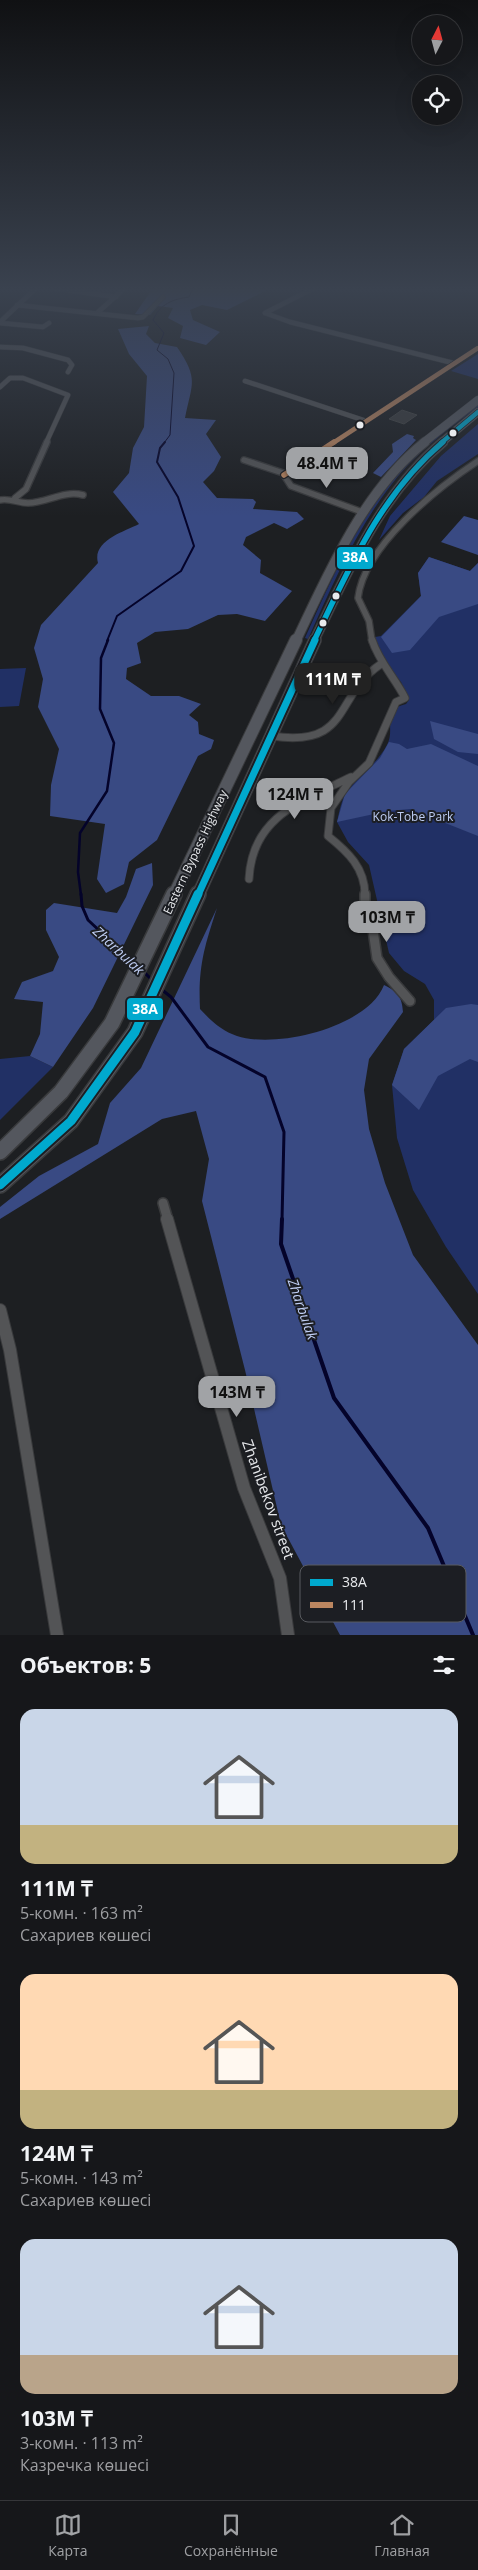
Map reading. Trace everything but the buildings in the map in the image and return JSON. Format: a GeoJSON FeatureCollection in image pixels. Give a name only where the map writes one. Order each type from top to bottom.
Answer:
{"type":"FeatureCollection","features":[{"type":"Feature","properties":{"kind":"main road","name":"Eastern Bypass Highway"},"geometry":{"type":"LineString","coordinates":[[0,1152],[30,1125],[72,1079],[112,1023],[192,860],[285,663],[362,512],[377,490],[412,452],[478,400]]}},
{"type":"Feature","properties":{"kind":"main road","name":"Eastern Bypass Highway"},"geometry":{"type":"LineString","coordinates":[[0,1185],[42,1149],[94,1092],[140,1024],[315,640],[378,515],[393,493],[425,457],[478,412]]}},
{"type":"Feature","properties":{"kind":"street"},"geometry":{"type":"LineString","coordinates":[[68,372],[71,364]]}},
{"type":"Feature","properties":{"kind":"street"},"geometry":{"type":"LineString","coordinates":[[286,474],[451,364]]}},
{"type":"Feature","properties":{"kind":"street"},"geometry":{"type":"LineString","coordinates":[[0,387],[10,378],[23,378],[68,396],[26,489],[14,498]]}},
{"type":"Feature","properties":{"kind":"street"},"geometry":{"type":"LineString","coordinates":[[245,381],[366,422]]}},
{"type":"Feature","properties":{"kind":"street"},"geometry":{"type":"LineString","coordinates":[[244,460],[286,474]]}},
{"type":"Feature","properties":{"kind":"street"},"geometry":{"type":"LineString","coordinates":[[410,1001],[389,978],[378,958],[372,923],[365,906],[365,884],[350,854],[328,836],[331,808],[337,796],[369,763],[396,702],[404,698],[398,684],[381,664],[372,641],[366,613],[358,598],[359,590],[370,564],[405,519],[428,501],[443,484],[478,461]]}},
{"type":"Feature","properties":{"kind":"street"},"geometry":{"type":"LineString","coordinates":[[286,474],[284,475],[291,486],[362,512]]}},
{"type":"Feature","properties":{"kind":"street"},"geometry":{"type":"LineString","coordinates":[[0,500],[14,498],[29,503],[48,500],[64,493],[83,495]]}},
{"type":"Feature","properties":{"kind":"street"},"geometry":{"type":"LineString","coordinates":[[272,736],[299,738],[332,726],[337,721],[358,682],[381,664]]}},
{"type":"Feature","properties":{"kind":"street"},"geometry":{"type":"LineString","coordinates":[[249,879],[249,861],[256,843],[274,818],[356,775]]}},
{"type":"Feature","properties":{"kind":"street","name":"Zhanibekov street"},"geometry":{"type":"LineString","coordinates":[[163,1203],[244,1488],[280,1578],[288,1635]]}},
{"type":"Feature","properties":{"kind":"street"},"geometry":{"type":"LineString","coordinates":[[0,1310],[10,1350],[57,1635]]}},
{"type":"Feature","properties":{"kind":"green space"},"geometry":{"type":"Polygon","coordinates":[[[462,364],[478,364],[478,379],[451,371],[462,364]]]}},
{"type":"Feature","properties":{"kind":"green space"},"geometry":{"type":"Polygon","coordinates":[[[478,404],[478,407],[423,450],[391,485],[363,526],[308,639],[305,638],[348,548],[373,505],[404,466],[421,449],[478,404]]]}},
{"type":"Feature","properties":{"kind":"green space"},"geometry":{"type":"Polygon","coordinates":[[[478,424],[478,454],[437,481],[424,497],[403,513],[379,540],[390,516],[441,456],[478,424]]]}},
{"type":"Feature","properties":{"kind":"green space","name":"Kok-Tobe Park"},"geometry":{"type":"Polygon","coordinates":[[[429,557],[470,571],[478,563],[478,1294],[446,1247],[413,1190],[397,1138],[392,1085],[404,1049],[434,1020],[434,1000],[425,984],[404,971],[389,953],[369,865],[348,842],[337,822],[345,795],[387,745],[393,711],[406,704],[409,700],[401,682],[382,660],[375,637],[381,636],[421,596],[418,573],[429,557]]]}},
{"type":"Feature","properties":{"kind":"green space"},"geometry":{"type":"Polygon","coordinates":[[[26,668],[19,706],[0,707],[0,669],[26,668]]]}},
{"type":"Feature","properties":{"kind":"green space"},"geometry":{"type":"Polygon","coordinates":[[[30,1056],[53,1067],[0,1120],[0,1059],[30,1056]]]}},
{"type":"Feature","properties":{"kind":"shaded area"},"geometry":{"type":"Polygon","coordinates":[[[137,364],[188,364],[192,381],[185,418],[216,420],[206,434],[221,457],[214,471],[203,482],[217,498],[253,499],[256,502],[253,509],[297,512],[304,519],[287,529],[274,523],[246,537],[243,545],[261,560],[260,573],[292,591],[265,621],[237,614],[218,615],[188,629],[155,632],[137,643],[141,663],[127,668],[126,679],[151,696],[179,696],[201,704],[189,715],[198,722],[199,734],[214,740],[211,749],[198,756],[157,840],[129,862],[124,884],[106,893],[97,879],[105,824],[50,816],[51,785],[59,749],[38,707],[43,679],[34,648],[41,625],[98,563],[97,555],[104,543],[117,534],[139,524],[113,492],[129,473],[133,448],[144,427],[147,376],[137,364]]]}},
{"type":"Feature","properties":{"kind":"shaded area"},"geometry":{"type":"Polygon","coordinates":[[[407,434],[414,436],[413,438],[416,440],[381,477],[373,473],[393,452],[392,444],[407,434]]]}},
{"type":"Feature","properties":{"kind":"shaded area"},"geometry":{"type":"Polygon","coordinates":[[[464,516],[478,520],[478,555],[441,542],[464,516]]]}},
{"type":"Feature","properties":{"kind":"shaded area"},"geometry":{"type":"Polygon","coordinates":[[[429,557],[470,571],[478,563],[478,604],[439,617],[410,650],[392,653],[381,637],[421,596],[418,573],[429,557]]]}},
{"type":"Feature","properties":{"kind":"shaded area"},"geometry":{"type":"Polygon","coordinates":[[[430,721],[478,734],[478,754],[458,752],[434,739],[430,721]]]}},
{"type":"Feature","properties":{"kind":"shaded area"},"geometry":{"type":"Polygon","coordinates":[[[389,742],[399,744],[407,749],[431,744],[478,766],[478,836],[410,809],[388,811],[337,822],[345,794],[380,758],[389,742]]]}},
{"type":"Feature","properties":{"kind":"shaded area"},"geometry":{"type":"Polygon","coordinates":[[[152,863],[153,885],[93,1008],[53,1067],[30,1056],[40,1034],[43,1002],[14,999],[22,982],[53,971],[59,957],[46,930],[46,910],[54,903],[117,913],[126,897],[136,869],[152,863]]]}},
{"type":"Feature","properties":{"kind":"shaded area"},"geometry":{"type":"Polygon","coordinates":[[[217,908],[201,969],[200,1009],[226,1031],[237,1036],[254,1039],[275,1039],[297,1037],[320,1031],[360,1013],[375,1000],[384,985],[393,990],[402,1002],[403,1012],[369,1059],[364,1090],[369,1129],[385,1183],[413,1255],[478,1345],[478,1635],[340,1635],[333,1622],[466,1622],[466,1565],[302,1565],[281,1525],[245,1370],[202,1201],[209,1159],[196,1111],[162,1119],[0,1219],[0,1207],[39,1176],[98,1144],[110,1103],[141,1068],[217,908]]]}},
{"type":"Feature","properties":{"kind":"shaded area"},"geometry":{"type":"Polygon","coordinates":[[[471,1004],[478,1005],[478,1062],[470,1059],[438,1076],[419,1110],[392,1085],[404,1049],[446,1008],[471,1004]]]}},
{"type":"Feature","properties":{"kind":"waterway","name":"Zharbulak"},"geometry":{"type":"LineString","coordinates":[[164,443],[170,435],[174,373],[170,364]]}},
{"type":"Feature","properties":{"kind":"waterway","name":"Zharbulak"},"geometry":{"type":"LineString","coordinates":[[107,641],[117,616],[181,571],[194,546],[178,497],[157,462],[160,448],[165,442]]}},
{"type":"Feature","properties":{"kind":"waterway","name":"Zharbulak"},"geometry":{"type":"LineString","coordinates":[[81,895],[78,872],[80,833],[107,791],[114,743],[100,709],[101,658],[108,640]]}},
{"type":"Feature","properties":{"kind":"waterway","name":"Zharbulak"},"geometry":{"type":"LineString","coordinates":[[81,894],[82,906],[88,920],[134,963]]}},
{"type":"Feature","properties":{"kind":"waterway","name":"Zharbulak"},"geometry":{"type":"LineString","coordinates":[[143,971],[152,980]]}},
{"type":"Feature","properties":{"kind":"waterway","name":"Zharbulak"},"geometry":{"type":"LineString","coordinates":[[161,989],[171,997],[208,1047],[265,1077],[284,1132],[282,1220]]}},
{"type":"Feature","properties":{"kind":"waterway","name":"Zharbulak"},"geometry":{"type":"LineString","coordinates":[[282,1219],[281,1244],[334,1398],[428,1528],[444,1565]]}},
{"type":"Feature","properties":{"kind":"waterway","name":"Zharbulak"},"geometry":{"type":"LineString","coordinates":[[466,1618],[473,1635]]}},
{"type":"Feature","properties":{"kind":"transit line","name":"111"},"geometry":{"type":"LineString","coordinates":[[284,475],[453,364]]}},
{"type":"Feature","properties":{"kind":"transit line","name":"38А"},"geometry":{"type":"LineString","coordinates":[[0,1185],[71,1121],[135,1032],[315,640],[369,529],[393,493],[425,457],[478,412]]}}]}
